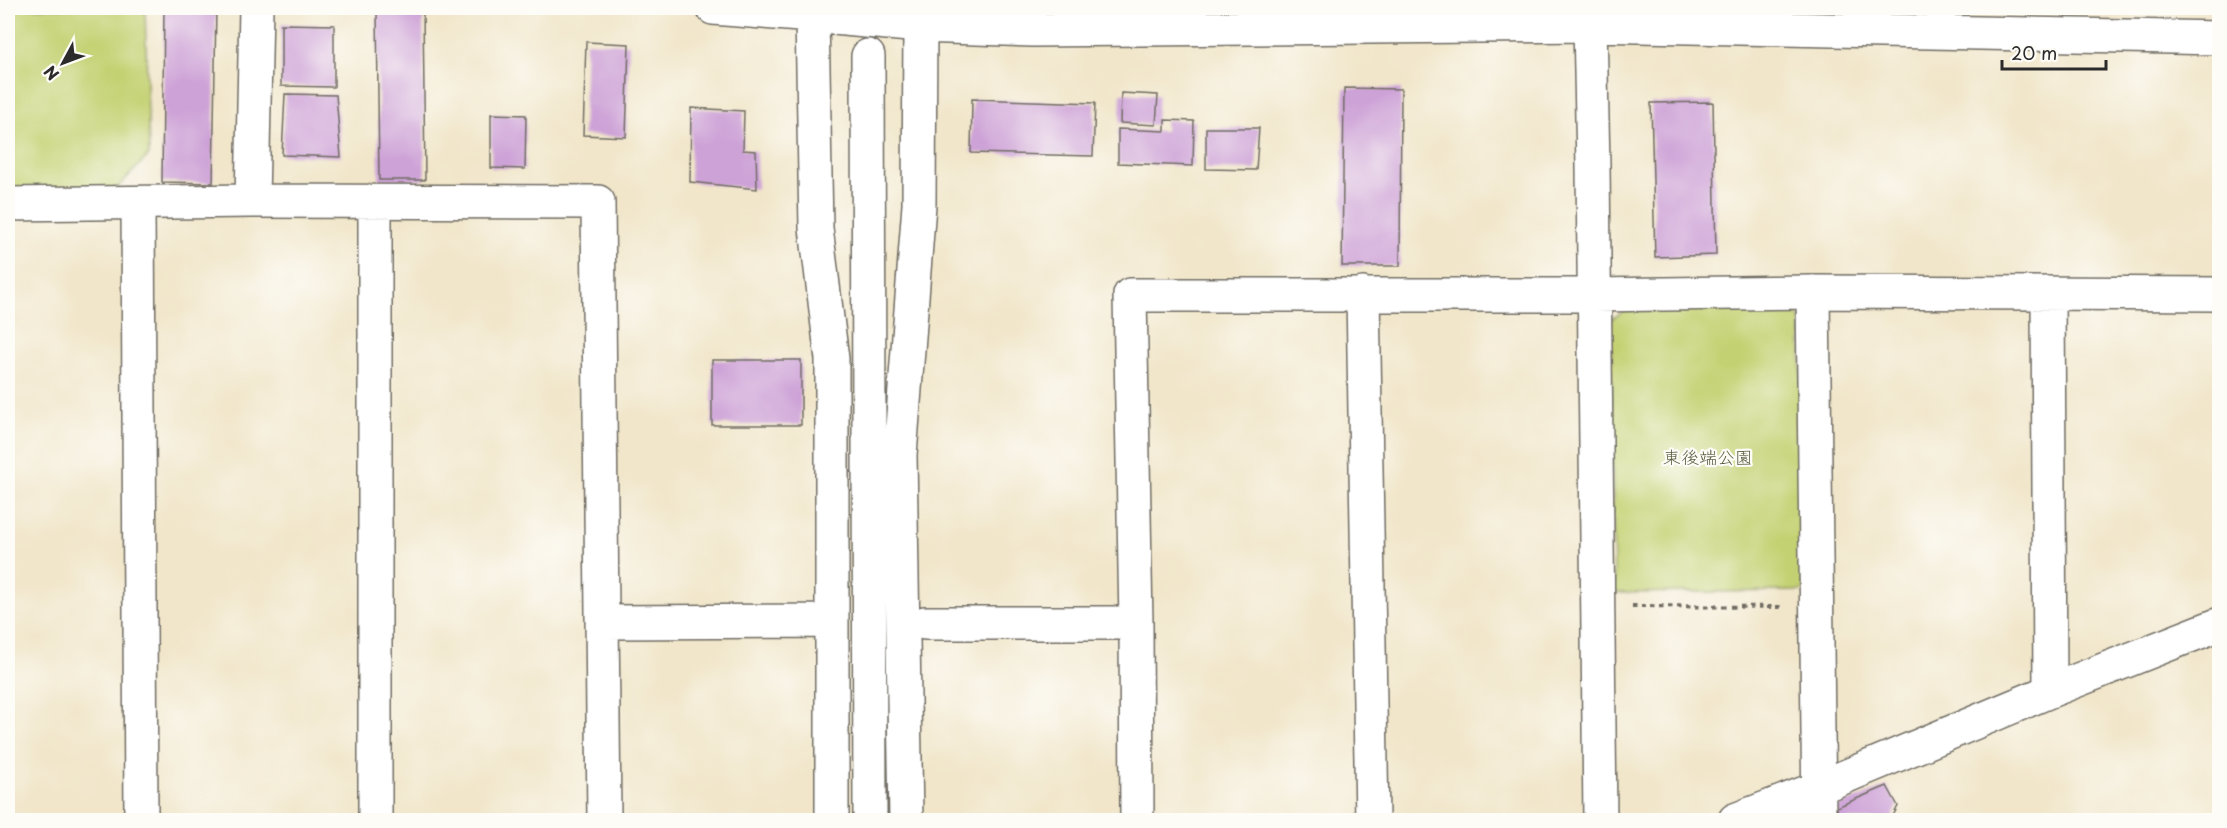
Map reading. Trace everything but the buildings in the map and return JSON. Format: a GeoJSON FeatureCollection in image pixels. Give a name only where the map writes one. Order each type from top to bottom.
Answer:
{"type":"FeatureCollection","features":[{"type":"Feature","properties":{"kind":"street"},"geometry":{"type":"LineString","coordinates":[[252,201],[256,8]]}},
{"type":"Feature","properties":{"kind":"street"},"geometry":{"type":"LineString","coordinates":[[713,8],[920,26],[1045,30],[1590,25],[2220,38]]}},
{"type":"Feature","properties":{"kind":"street"},"geometry":{"type":"LineString","coordinates":[[812,16],[816,228],[832,359],[832,820]]}},
{"type":"Feature","properties":{"kind":"street"},"geometry":{"type":"LineString","coordinates":[[1590,25],[1600,820]]}},
{"type":"Feature","properties":{"kind":"street"},"geometry":{"type":"LineString","coordinates":[[906,820],[900,455],[919,205],[920,26]]}},
{"type":"Feature","properties":{"kind":"street"},"geometry":{"type":"LineString","coordinates":[[868,56],[870,820]]}},
{"type":"Feature","properties":{"kind":"street"},"geometry":{"type":"LineString","coordinates":[[8,204],[252,201],[598,202],[604,820]]}},
{"type":"Feature","properties":{"kind":"street"},"geometry":{"type":"LineString","coordinates":[[375,202],[375,820]]}},
{"type":"Feature","properties":{"kind":"street"},"geometry":{"type":"LineString","coordinates":[[138,204],[141,820]]}},
{"type":"Feature","properties":{"kind":"street"},"geometry":{"type":"LineString","coordinates":[[1813,292],[1819,820]]}},
{"type":"Feature","properties":{"kind":"street"},"geometry":{"type":"LineString","coordinates":[[1137,820],[1130,295],[1594,296],[1813,292],[2220,294]]}},
{"type":"Feature","properties":{"kind":"street"},"geometry":{"type":"LineString","coordinates":[[2048,293],[2050,691]]}},
{"type":"Feature","properties":{"kind":"street"},"geometry":{"type":"LineString","coordinates":[[1363,294],[1372,820]]}},
{"type":"Feature","properties":{"kind":"street"},"geometry":{"type":"LineString","coordinates":[[603,622],[832,621]]}},
{"type":"Feature","properties":{"kind":"street"},"geometry":{"type":"LineString","coordinates":[[925,623],[1136,624]]}},
{"type":"Feature","properties":{"kind":"street"},"geometry":{"type":"LineString","coordinates":[[1735,820],[2220,624]]}},
{"type":"Feature","properties":{"kind":"path"},"geometry":{"type":"LineString","coordinates":[[1599,606],[1816,607]]}},
{"type":"Feature","properties":{"kind":"green space"},"geometry":{"type":"Polygon","coordinates":[[[8,8],[145,8],[149,155],[117,188],[8,189],[8,8]]]}},
{"type":"Feature","properties":{"kind":"green space","name":"東後端公園"},"geometry":{"type":"Polygon","coordinates":[[[1793,306],[1801,321],[1803,591],[1614,593],[1611,319],[1631,307],[1793,306]]]}}]}
